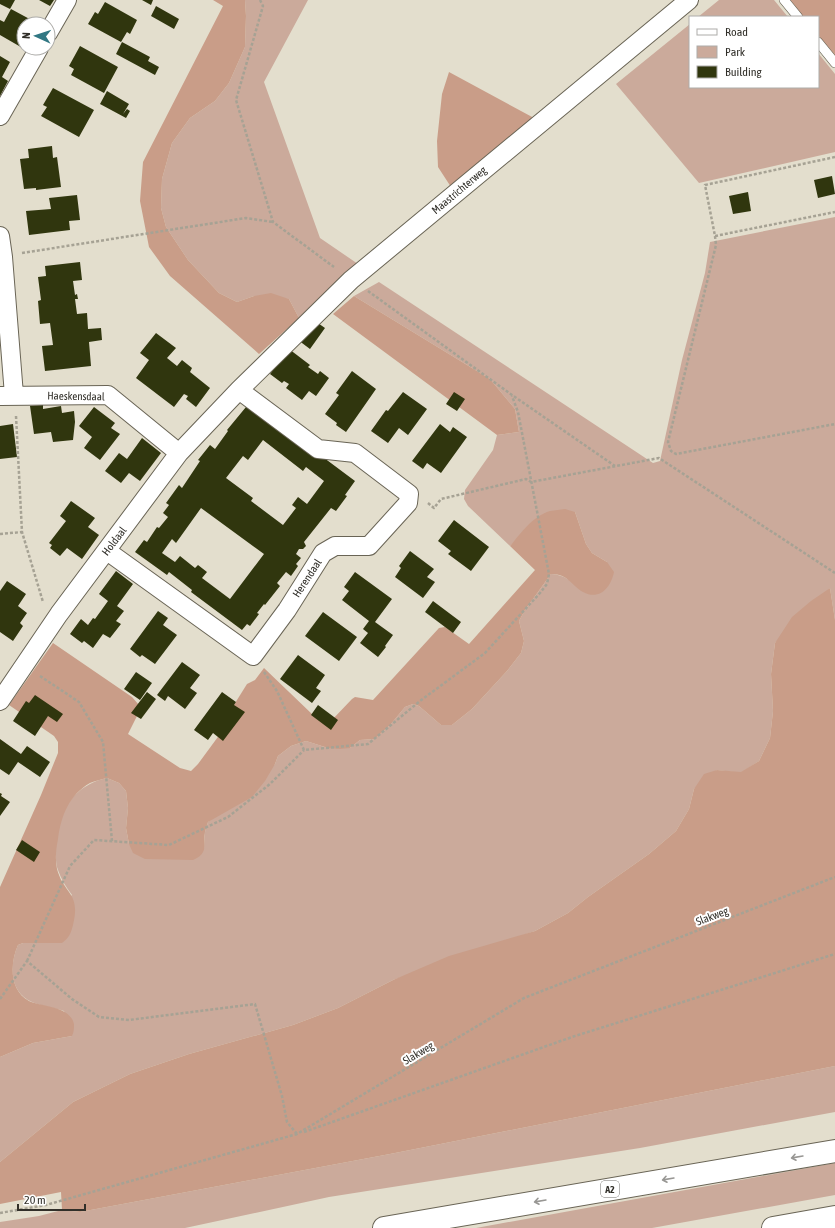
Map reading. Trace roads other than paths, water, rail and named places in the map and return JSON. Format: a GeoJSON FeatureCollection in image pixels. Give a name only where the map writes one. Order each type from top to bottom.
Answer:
{"type":"FeatureCollection","features":[{"type":"Feature","properties":{"kind":"highway","name":"A2"},"geometry":{"type":"LineString","coordinates":[[384,1228],[835,1151]]}},
{"type":"Feature","properties":{"kind":"highway"},"geometry":{"type":"LineString","coordinates":[[773,1228],[835,1218]]}},
{"type":"Feature","properties":{"kind":"street"},"geometry":{"type":"LineString","coordinates":[[56,19],[67,0]]}},
{"type":"Feature","properties":{"kind":"street","name":"Maastrichterweg"},"geometry":{"type":"LineString","coordinates":[[239,390],[351,280],[689,0]]}},
{"type":"Feature","properties":{"kind":"street"},"geometry":{"type":"LineString","coordinates":[[0,116],[34,56]]}},
{"type":"Feature","properties":{"kind":"street"},"geometry":{"type":"LineString","coordinates":[[0,236],[3,257],[7,395]]}},
{"type":"Feature","properties":{"kind":"street","name":"Holdaal"},"geometry":{"type":"LineString","coordinates":[[0,701],[59,614],[179,453],[239,390]]}},
{"type":"Feature","properties":{"kind":"street","name":"Herendaal"},"geometry":{"type":"LineString","coordinates":[[107,551],[253,656],[287,610],[323,553],[335,546],[369,546],[408,503],[409,494],[355,453],[318,449],[239,390]]}},
{"type":"Feature","properties":{"kind":"street","name":"Haeskensdaal"},"geometry":{"type":"LineString","coordinates":[[7,395],[108,395],[179,453]]}},
{"type":"Feature","properties":{"kind":"lane"},"geometry":{"type":"LineString","coordinates":[[784,0],[797,16]]}},
{"type":"Feature","properties":{"kind":"lane"},"geometry":{"type":"LineString","coordinates":[[819,43],[835,63]]}}]}
